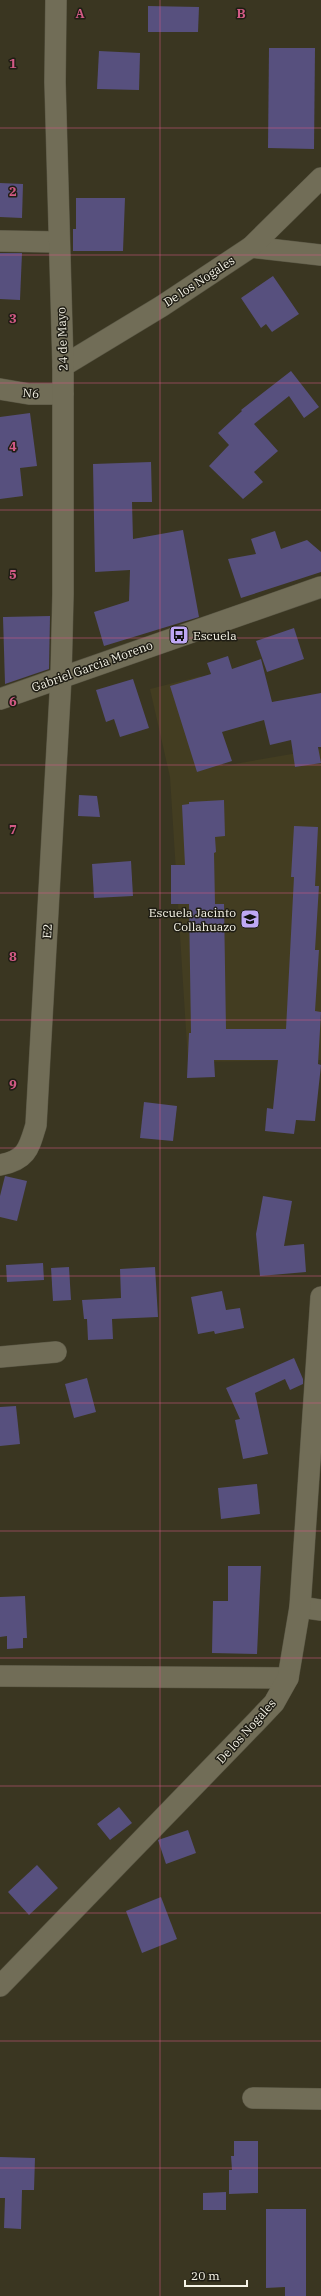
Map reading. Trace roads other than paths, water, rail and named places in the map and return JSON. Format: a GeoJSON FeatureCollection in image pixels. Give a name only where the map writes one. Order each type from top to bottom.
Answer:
{"type":"FeatureCollection","features":[{"type":"Feature","properties":{"kind":"street","name":"24 de Mayo"},"geometry":{"type":"LineString","coordinates":[[56,0],[55,82],[64,366],[64,498],[61,677]]}},
{"type":"Feature","properties":{"kind":"street","name":"De los Nogales"},"geometry":{"type":"LineString","coordinates":[[64,366],[162,306],[252,247],[321,178]]}},
{"type":"Feature","properties":{"kind":"street"},"geometry":{"type":"LineString","coordinates":[[0,241],[59,242]]}},
{"type":"Feature","properties":{"kind":"street"},"geometry":{"type":"LineString","coordinates":[[252,247],[321,255]]}},
{"type":"Feature","properties":{"kind":"street","name":"N6"},"geometry":{"type":"LineString","coordinates":[[0,389],[29,394],[63,394]]}},
{"type":"Feature","properties":{"kind":"street","name":"Gabriel Garcia Moreno"},"geometry":{"type":"LineString","coordinates":[[0,699],[321,587]]}},
{"type":"Feature","properties":{"kind":"street","name":"E2"},"geometry":{"type":"LineString","coordinates":[[0,1164],[11,1163],[25,1153],[36,1124],[61,677]]}},
{"type":"Feature","properties":{"kind":"street","name":"De los Nogales"},"geometry":{"type":"LineString","coordinates":[[0,1986],[274,1703],[288,1678],[300,1607],[321,1297]]}},
{"type":"Feature","properties":{"kind":"street"},"geometry":{"type":"LineString","coordinates":[[0,1357],[56,1352]]}},
{"type":"Feature","properties":{"kind":"street"},"geometry":{"type":"LineString","coordinates":[[300,1607],[321,1610]]}},
{"type":"Feature","properties":{"kind":"street"},"geometry":{"type":"LineString","coordinates":[[0,1676],[288,1678]]}},
{"type":"Feature","properties":{"kind":"street"},"geometry":{"type":"LineString","coordinates":[[253,2098],[321,2099]]}},
{"type":"Feature","properties":{"kind":"place","name":"Escuela"},"geometry":{"type":"Point","coordinates":[179,635]}},
{"type":"Feature","properties":{"kind":"place","name":"Escuela Jacinto Collahuazo"},"geometry":{"type":"Point","coordinates":[250,919]}}]}
